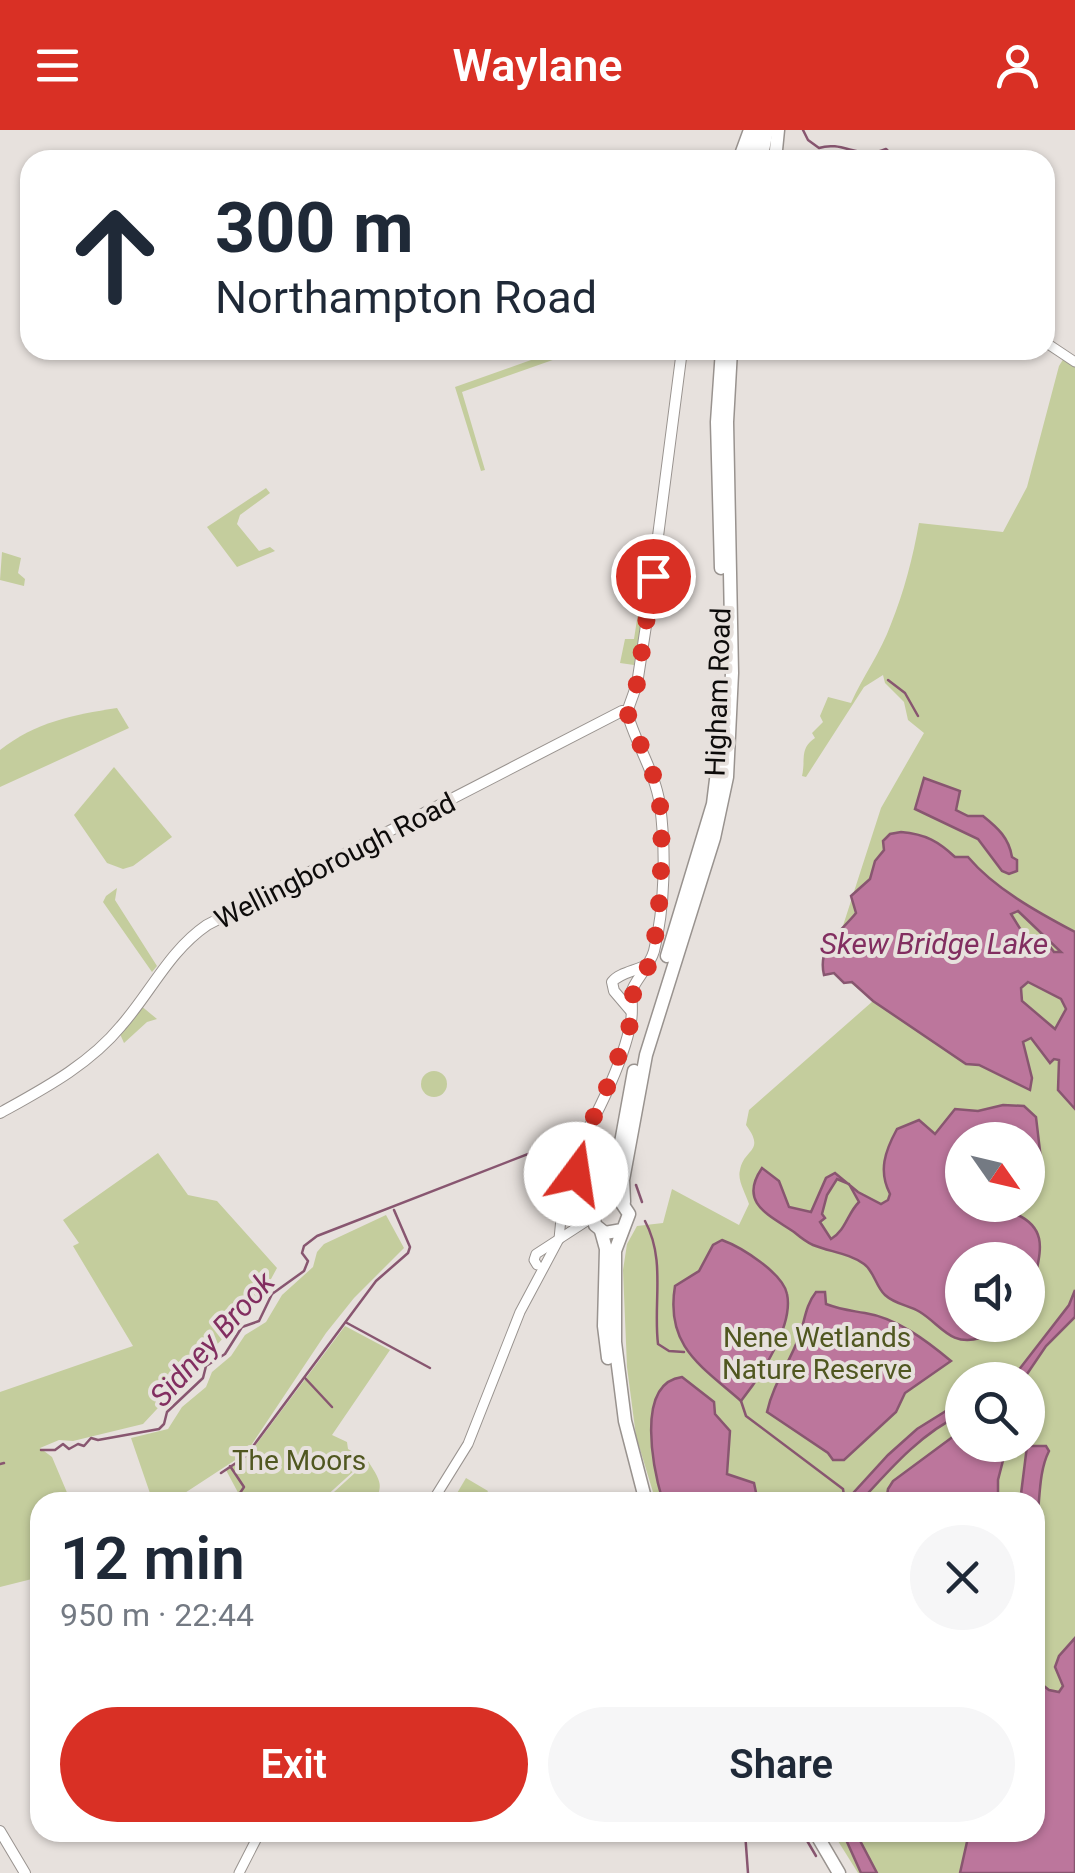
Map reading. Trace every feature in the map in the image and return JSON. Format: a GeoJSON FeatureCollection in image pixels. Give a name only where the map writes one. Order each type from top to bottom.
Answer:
{"type":"FeatureCollection","features":[{"type":"Feature","properties":{"kind":"highway","name":"Higham Road"},"geometry":{"type":"LineString","coordinates":[[602,1200],[614,1180],[638,1052],[713,804],[724,710],[717,422],[721,360]]}},
{"type":"Feature","properties":{"kind":"highway","name":"Higham Road"},"geometry":{"type":"LineString","coordinates":[[624,1202],[623,1180],[646,1055],[702,879],[727,777],[732,673],[727,422],[730,360]]}},
{"type":"Feature","properties":{"kind":"highway"},"geometry":{"type":"LineString","coordinates":[[635,1492],[616,1420],[604,1326],[606,1248],[596,1223],[602,1200],[614,1198],[624,1202],[629,1219],[614,1262],[615,1342],[625,1421],[643,1492]]}},
{"type":"Feature","properties":{"kind":"highway"},"geometry":{"type":"LineString","coordinates":[[596,1223],[614,1234],[622,1230]]}},
{"type":"Feature","properties":{"kind":"highway"},"geometry":{"type":"LineString","coordinates":[[821,1842],[840,1873]]}},
{"type":"Feature","properties":{"kind":"highway"},"geometry":{"type":"LineString","coordinates":[[830,1842],[848,1873]]}},
{"type":"Feature","properties":{"kind":"main road"},"geometry":{"type":"LineString","coordinates":[[620,996],[633,988],[649,963],[658,924],[662,823],[656,782],[624,717],[637,684],[681,360]]}},
{"type":"Feature","properties":{"kind":"main road","name":"Wellingborough Road"},"geometry":{"type":"LineString","coordinates":[[0,1113],[68,1073],[110,1038],[171,959],[208,925],[607,721],[624,717]]}},
{"type":"Feature","properties":{"kind":"main road"},"geometry":{"type":"LineString","coordinates":[[632,1012],[614,991],[612,982],[649,963]]}},
{"type":"Feature","properties":{"kind":"main road"},"geometry":{"type":"LineString","coordinates":[[547,1254],[580,1228],[596,1223],[568,1152],[590,1128],[630,1025],[633,988],[626,975]]}},
{"type":"Feature","properties":{"kind":"main road"},"geometry":{"type":"LineString","coordinates":[[438,1492],[468,1444],[547,1254],[575,1171]]}},
{"type":"Feature","properties":{"kind":"main road"},"geometry":{"type":"LineString","coordinates":[[583,1192],[602,1200]]}},
{"type":"Feature","properties":{"kind":"main road"},"geometry":{"type":"LineString","coordinates":[[0,1831],[24,1873]]}},
{"type":"Feature","properties":{"kind":"main road"},"geometry":{"type":"LineString","coordinates":[[238,1873],[255,1842]]}},
{"type":"Feature","properties":{"kind":"green space","name":"Nene Wetlands Nature Reserve"},"geometry":{"type":"Polygon","coordinates":[[[1064,358],[1075,365],[1075,1873],[858,1873],[839,1842],[1045,1842],[1045,1492],[653,1492],[636,1436],[627,1367],[623,1270],[627,1244],[637,1226],[663,1223],[672,1189],[739,1225],[749,1204],[739,1174],[754,1145],[746,1125],[749,1110],[873,1001],[830,966],[881,808],[924,733],[908,720],[904,702],[885,683],[883,675],[864,687],[806,777],[802,776],[805,750],[815,738],[812,733],[823,722],[820,716],[828,697],[851,703],[882,644],[904,587],[919,523],[1003,532],[1027,487],[1064,358]]]}},
{"type":"Feature","properties":{"kind":"green space"},"geometry":{"type":"Polygon","coordinates":[[[531,360],[553,360],[462,392],[485,470],[481,471],[455,387],[531,360]]]}},
{"type":"Feature","properties":{"kind":"green space"},"geometry":{"type":"Polygon","coordinates":[[[266,488],[270,493],[240,515],[237,524],[259,551],[270,547],[275,551],[237,567],[207,527],[266,488]]]}},
{"type":"Feature","properties":{"kind":"green space"},"geometry":{"type":"Polygon","coordinates":[[[2,552],[21,558],[18,573],[25,579],[24,586],[0,580],[2,552]]]}},
{"type":"Feature","properties":{"kind":"green space"},"geometry":{"type":"Polygon","coordinates":[[[642,587],[647,587],[634,665],[620,663],[625,639],[634,639],[642,587]]]}},
{"type":"Feature","properties":{"kind":"green space"},"geometry":{"type":"Polygon","coordinates":[[[117,708],[129,728],[0,787],[0,750],[14,740],[55,721],[117,708]]]}},
{"type":"Feature","properties":{"kind":"green space"},"geometry":{"type":"Polygon","coordinates":[[[114,767],[172,837],[123,869],[107,863],[74,815],[114,767]]]}},
{"type":"Feature","properties":{"kind":"green space"},"geometry":{"type":"Polygon","coordinates":[[[117,888],[115,900],[157,966],[152,972],[103,902],[117,888]]]}},
{"type":"Feature","properties":{"kind":"green space"},"geometry":{"type":"Polygon","coordinates":[[[140,1005],[157,1019],[147,1022],[124,1043],[120,1034],[140,1005]]]}},
{"type":"Feature","properties":{"kind":"green space"},"geometry":{"type":"Polygon","coordinates":[[[434,1071],[443,1075],[447,1084],[443,1093],[434,1097],[425,1093],[421,1084],[425,1075],[434,1071]]]}},
{"type":"Feature","properties":{"kind":"green space"},"geometry":{"type":"Polygon","coordinates":[[[158,1153],[188,1195],[217,1201],[277,1268],[259,1301],[233,1312],[239,1321],[143,1424],[73,1441],[59,1440],[40,1448],[52,1457],[67,1492],[30,1492],[30,1580],[0,1587],[0,1392],[133,1346],[73,1246],[79,1243],[63,1220],[158,1153]]]}},
{"type":"Feature","properties":{"kind":"green space"},"geometry":{"type":"Polygon","coordinates":[[[386,1215],[404,1248],[354,1298],[326,1333],[246,1453],[186,1492],[150,1492],[131,1438],[168,1429],[182,1407],[206,1387],[212,1372],[231,1356],[245,1335],[266,1322],[282,1295],[313,1267],[324,1244],[386,1215]]]}},
{"type":"Feature","properties":{"kind":"green space","name":"The Moors"},"geometry":{"type":"Polygon","coordinates":[[[345,1326],[390,1350],[332,1435],[347,1442],[348,1449],[366,1460],[331,1492],[238,1492],[226,1470],[246,1458],[345,1326]]]}},
{"type":"Feature","properties":{"kind":"green space"},"geometry":{"type":"Polygon","coordinates":[[[368,1461],[379,1482],[379,1492],[334,1492],[368,1461]]]}},
{"type":"Feature","properties":{"kind":"green space"},"geometry":{"type":"Polygon","coordinates":[[[466,1478],[488,1491],[487,1492],[458,1492],[466,1478]]]}},
{"type":"Feature","properties":{"kind":"water"},"geometry":{"type":"Polygon","coordinates":[[[924,778],[960,791],[956,810],[968,816],[983,816],[998,829],[1017,860],[1017,871],[1002,871],[978,839],[915,809],[924,778]]]}},
{"type":"Feature","properties":{"kind":"water","name":"Skew Bridge Lake"},"geometry":{"type":"Polygon","coordinates":[[[890,834],[925,837],[955,857],[968,857],[1003,889],[1075,932],[1075,1109],[1058,1090],[1059,1060],[1050,1063],[1031,1038],[1023,1042],[1032,1078],[1030,1090],[979,1065],[966,1064],[873,1001],[852,982],[844,983],[834,973],[824,975],[827,948],[856,913],[851,896],[870,879],[875,861],[884,850],[883,841],[890,834]],[[1018,911],[1011,914],[1024,935],[1061,952],[1018,911]],[[1028,982],[1021,988],[1022,1001],[1055,1029],[1066,1009],[1061,999],[1028,982]]]}},
{"type":"Feature","properties":{"kind":"water"},"geometry":{"type":"Polygon","coordinates":[[[1024,1106],[1037,1122],[945,1122],[945,1222],[1029,1222],[1039,1242],[945,1242],[945,1331],[920,1312],[889,1298],[864,1264],[808,1242],[767,1214],[753,1190],[762,1168],[779,1181],[789,1207],[811,1212],[826,1178],[835,1173],[848,1183],[837,1179],[827,1195],[822,1214],[825,1218],[820,1222],[831,1239],[859,1202],[850,1185],[881,1204],[888,1200],[884,1161],[897,1129],[919,1120],[935,1134],[955,1109],[1024,1106]]]}},
{"type":"Feature","properties":{"kind":"water"},"geometry":{"type":"Polygon","coordinates":[[[722,1240],[770,1270],[787,1294],[781,1336],[741,1401],[689,1353],[675,1324],[675,1286],[699,1271],[713,1245],[722,1240]]]}},
{"type":"Feature","properties":{"kind":"water"},"geometry":{"type":"Polygon","coordinates":[[[1075,1290],[1075,1317],[1035,1362],[1025,1362],[1040,1342],[1045,1342],[1045,1336],[1069,1305],[1075,1290]]]}},
{"type":"Feature","properties":{"kind":"water"},"geometry":{"type":"Polygon","coordinates":[[[816,1292],[825,1292],[826,1304],[900,1325],[951,1361],[905,1393],[896,1412],[844,1460],[833,1460],[767,1412],[816,1292]]]}},
{"type":"Feature","properties":{"kind":"water"},"geometry":{"type":"Polygon","coordinates":[[[682,1377],[714,1402],[715,1414],[730,1431],[727,1474],[754,1483],[756,1492],[660,1492],[651,1430],[658,1395],[667,1383],[682,1377]]]}},
{"type":"Feature","properties":{"kind":"water"},"geometry":{"type":"Polygon","coordinates":[[[945,1412],[945,1423],[920,1441],[869,1492],[854,1492],[917,1429],[945,1412]]]}},
{"type":"Feature","properties":{"kind":"water"},"geometry":{"type":"Polygon","coordinates":[[[945,1443],[945,1462],[1003,1462],[998,1492],[888,1492],[893,1481],[945,1443]]]}},
{"type":"Feature","properties":{"kind":"water"},"geometry":{"type":"Polygon","coordinates":[[[1046,1446],[1049,1451],[1040,1492],[1021,1492],[1025,1462],[1045,1462],[1046,1446]]]}},
{"type":"Feature","properties":{"kind":"water"},"geometry":{"type":"Polygon","coordinates":[[[1075,1638],[1075,1873],[960,1873],[967,1842],[1045,1842],[1045,1687],[1059,1692],[1063,1686],[1055,1667],[1075,1638]]]}},
{"type":"Feature","properties":{"kind":"water"},"geometry":{"type":"Polygon","coordinates":[[[847,1842],[861,1842],[877,1873],[861,1873],[847,1842]]]}},
{"type":"Feature","properties":{"kind":"waterway"},"geometry":{"type":"LineString","coordinates":[[803,130],[819,148],[854,150]]}},
{"type":"Feature","properties":{"kind":"waterway"},"geometry":{"type":"LineString","coordinates":[[883,150],[887,150]]}},
{"type":"Feature","properties":{"kind":"waterway"},"geometry":{"type":"LineString","coordinates":[[888,680],[905,693],[918,716]]}},
{"type":"Feature","properties":{"kind":"waterway","name":"Sidney Brook"},"geometry":{"type":"LineString","coordinates":[[41,1450],[55,1450],[63,1444],[69,1449],[78,1444],[84,1446],[91,1438],[159,1429],[167,1412],[203,1378],[206,1366],[225,1354],[242,1327],[259,1321],[272,1294],[304,1271],[308,1261],[302,1253],[304,1246],[317,1236],[546,1147]]}},
{"type":"Feature","properties":{"kind":"waterway"},"geometry":{"type":"LineString","coordinates":[[579,1150],[609,1171]]}},
{"type":"Feature","properties":{"kind":"waterway"},"geometry":{"type":"LineString","coordinates":[[636,1185],[642,1202]]}},
{"type":"Feature","properties":{"kind":"waterway"},"geometry":{"type":"LineString","coordinates":[[221,1473],[245,1457],[376,1281],[408,1253],[410,1247],[394,1210]]}},
{"type":"Feature","properties":{"kind":"waterway"},"geometry":{"type":"LineString","coordinates":[[645,1221],[657,1266],[658,1344],[669,1351],[684,1352]]}},
{"type":"Feature","properties":{"kind":"waterway"},"geometry":{"type":"LineString","coordinates":[[347,1323],[430,1368]]}},
{"type":"Feature","properties":{"kind":"waterway"},"geometry":{"type":"LineString","coordinates":[[305,1378],[332,1407]]}},
{"type":"Feature","properties":{"kind":"waterway"},"geometry":{"type":"LineString","coordinates":[[741,1401],[746,1416],[843,1492]]}},
{"type":"Feature","properties":{"kind":"waterway","name":"Sidney Brook"},"geometry":{"type":"LineString","coordinates":[[0,1464],[4,1463]]}},
{"type":"Feature","properties":{"kind":"waterway"},"geometry":{"type":"LineString","coordinates":[[230,1466],[244,1487],[241,1492]]}},
{"type":"Feature","properties":{"kind":"waterway"},"geometry":{"type":"LineString","coordinates":[[746,1842],[748,1873]]}},
{"type":"Feature","properties":{"kind":"waterway"},"geometry":{"type":"LineString","coordinates":[[808,1842],[816,1856]]}},
{"type":"Feature","properties":{"kind":"route"},"geometry":{"type":"LineString","coordinates":[[576,1174],[571,1151],[590,1128],[599,1109],[630,1025],[632,991],[647,970],[658,924],[660,804],[656,782],[627,712],[637,684],[653,576]]}}]}
